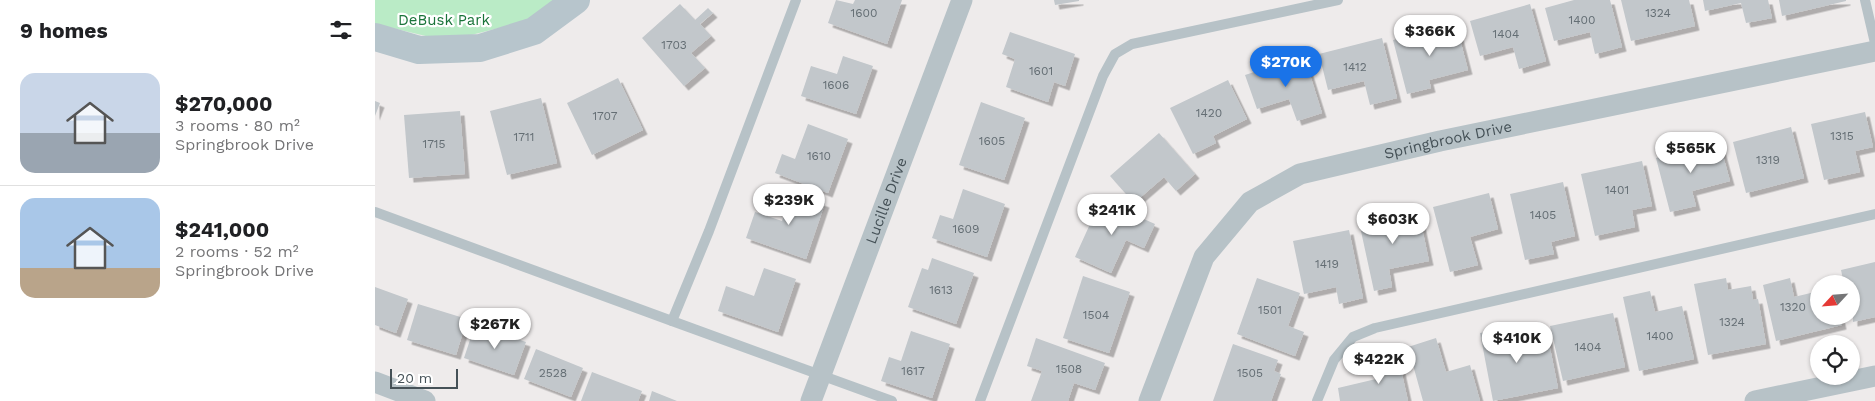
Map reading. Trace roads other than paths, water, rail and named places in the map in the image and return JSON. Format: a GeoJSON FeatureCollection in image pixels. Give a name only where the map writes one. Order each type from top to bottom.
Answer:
{"type":"FeatureCollection","features":[{"type":"Feature","properties":{"kind":"street"},"geometry":{"type":"LineString","coordinates":[[375,37],[419,50],[480,48],[534,31],[576,0]]}},
{"type":"Feature","properties":{"kind":"street","name":"Lucille Drive"},"geometry":{"type":"LineString","coordinates":[[811,401],[963,0]]}},
{"type":"Feature","properties":{"kind":"street","name":"Springbrook Drive"},"geometry":{"type":"LineString","coordinates":[[1149,401],[1204,257],[1250,202],[1300,174],[1439,141],[1875,51]]}},
{"type":"Feature","properties":{"kind":"street"},"geometry":{"type":"LineString","coordinates":[[1755,401],[1875,376]]}},
{"type":"Feature","properties":{"kind":"street"},"geometry":{"type":"LineString","coordinates":[[375,382],[425,401]]}},
{"type":"Feature","properties":{"kind":"lane"},"geometry":{"type":"LineString","coordinates":[[672,321],[709,231],[796,0]]}},
{"type":"Feature","properties":{"kind":"lane"},"geometry":{"type":"LineString","coordinates":[[980,401],[1103,76],[1115,54],[1132,44],[1339,0]]}},
{"type":"Feature","properties":{"kind":"lane"},"geometry":{"type":"LineString","coordinates":[[1865,0],[1875,43]]}},
{"type":"Feature","properties":{"kind":"lane"},"geometry":{"type":"LineString","coordinates":[[375,212],[893,401]]}},
{"type":"Feature","properties":{"kind":"lane"},"geometry":{"type":"LineString","coordinates":[[1317,401],[1335,360],[1353,337],[1375,328],[1875,214]]}},
{"type":"Feature","properties":{"kind":"park label","name":"DeBusk Park"},"geometry":{"type":"Point","coordinates":[444,20]}}]}
